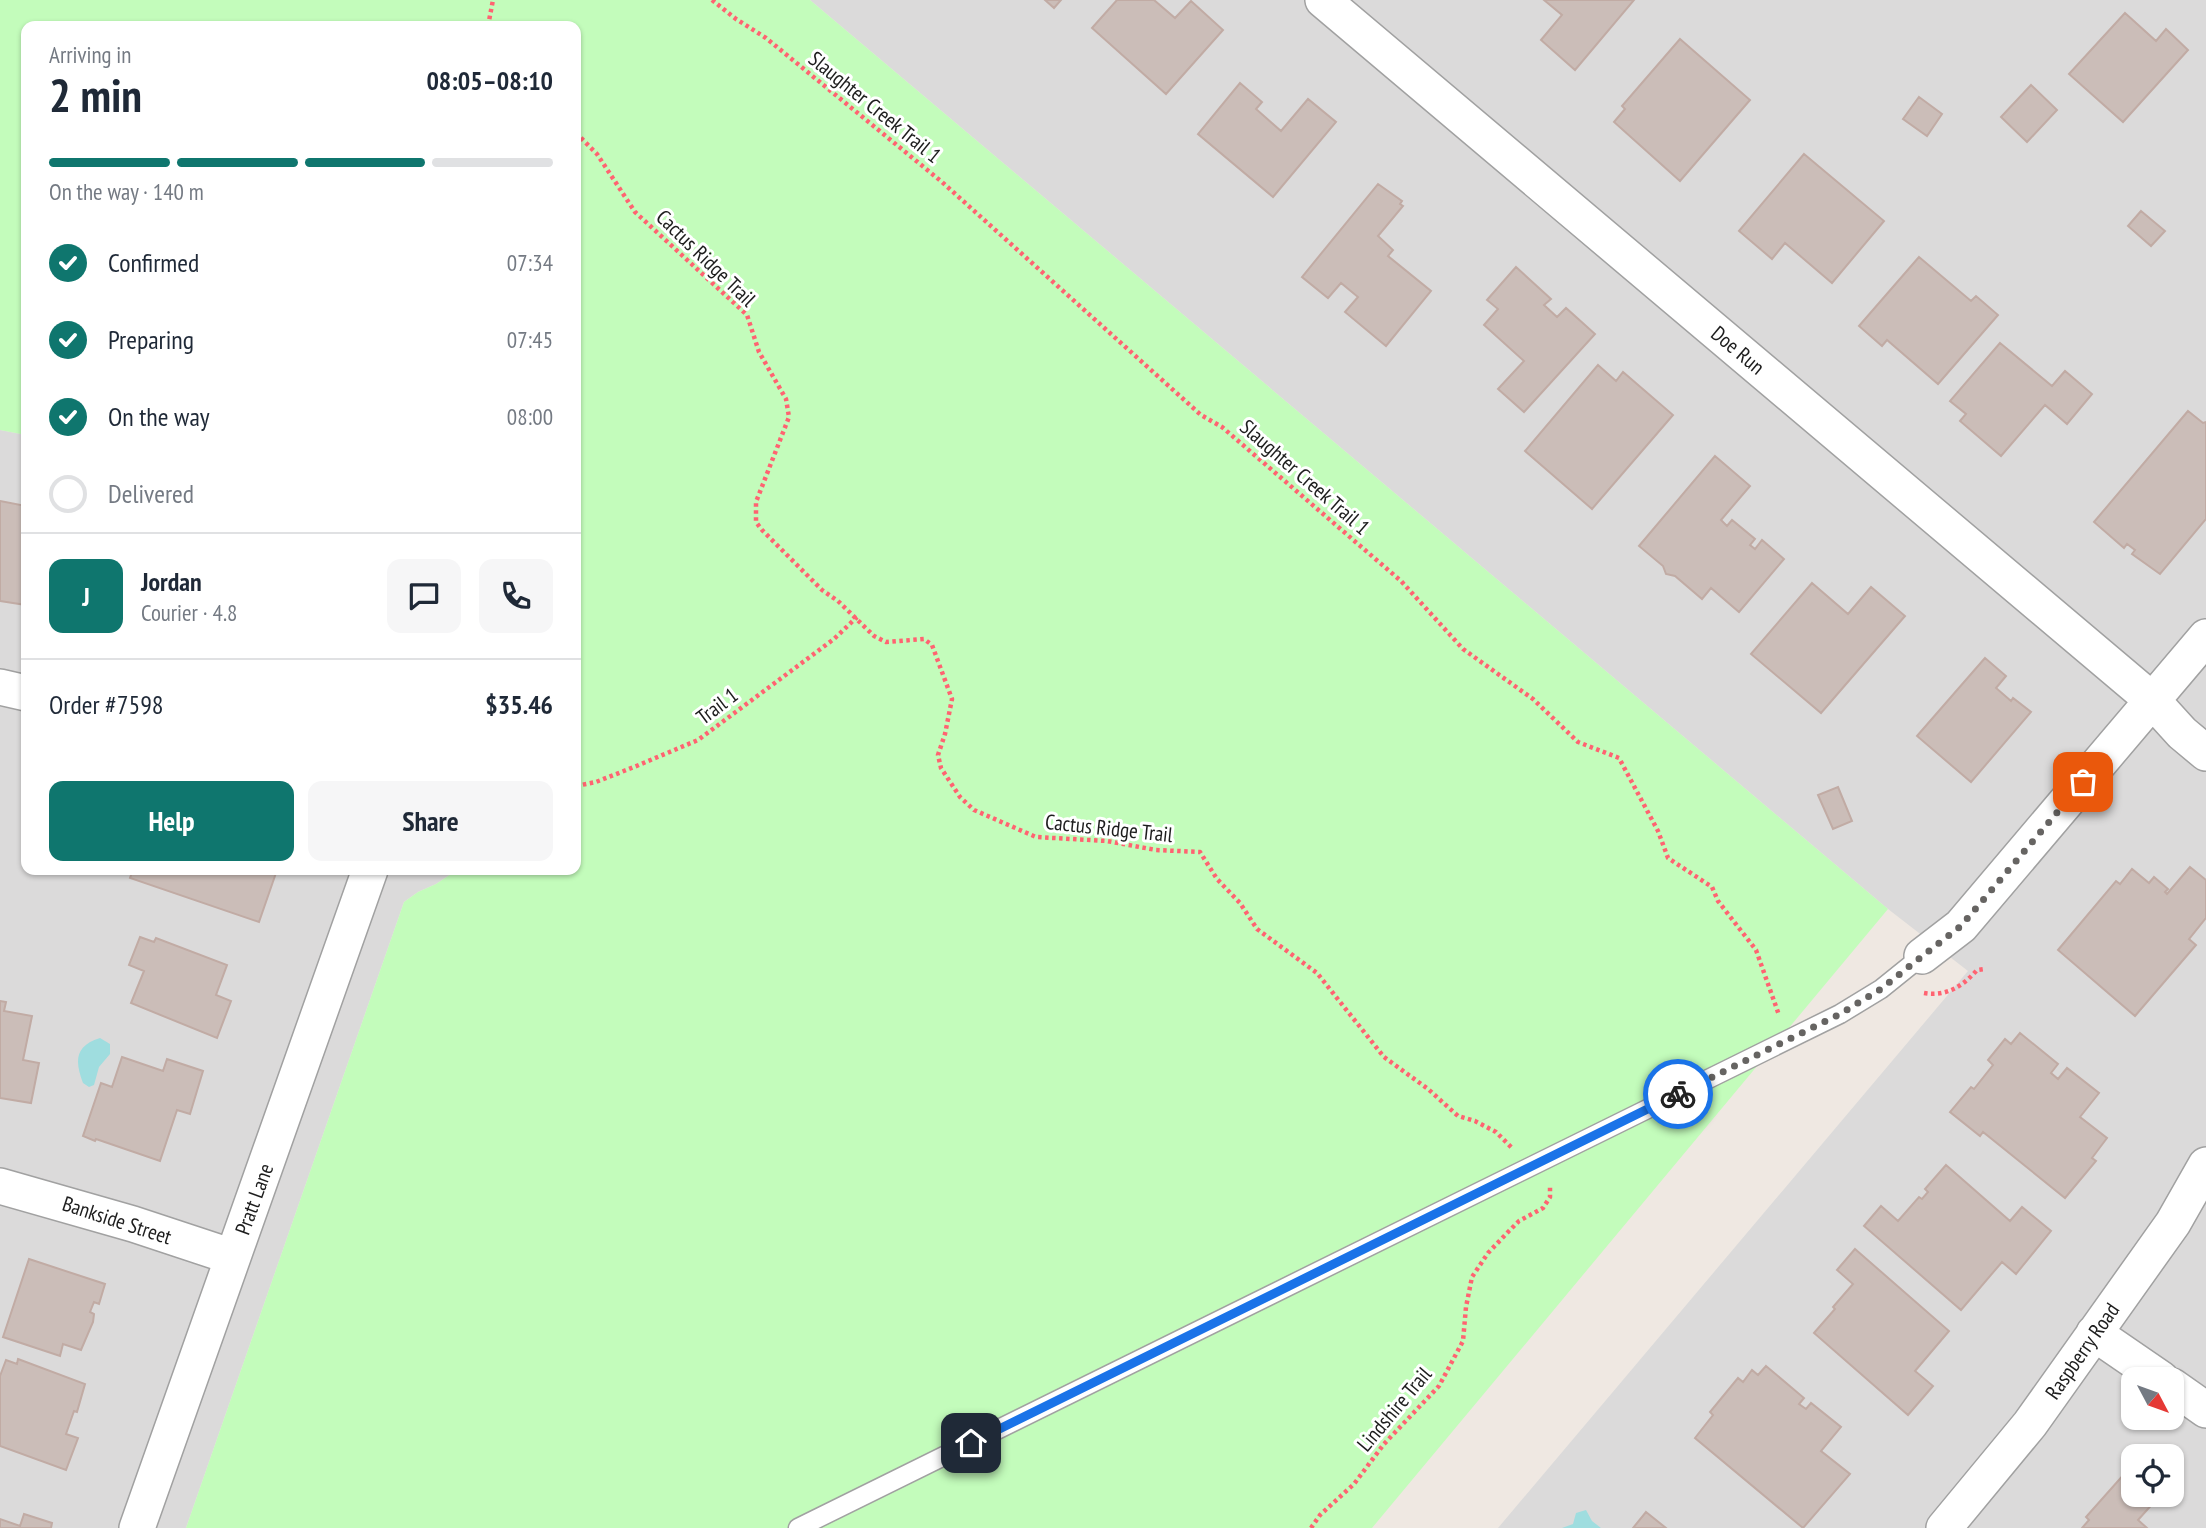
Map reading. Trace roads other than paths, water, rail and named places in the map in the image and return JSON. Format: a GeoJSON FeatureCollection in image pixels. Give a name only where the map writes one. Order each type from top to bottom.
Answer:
{"type":"FeatureCollection","features":[{"type":"Feature","properties":{"kind":"street","name":"Doe Run"},"geometry":{"type":"LineString","coordinates":[[1323,0],[2152,700],[2182,733],[2206,753]]}},
{"type":"Feature","properties":{"kind":"street"},"geometry":{"type":"LineString","coordinates":[[1922,956],[1961,926],[2206,637]]}},
{"type":"Feature","properties":{"kind":"street"},"geometry":{"type":"LineString","coordinates":[[0,687],[21,692]]}},
{"type":"Feature","properties":{"kind":"street","name":"Pratt Lane"},"geometry":{"type":"LineString","coordinates":[[137,1528],[368,875]]}},
{"type":"Feature","properties":{"kind":"street","name":"Raspberry Road"},"geometry":{"type":"LineString","coordinates":[[1944,1528],[2030,1424],[2173,1223],[2206,1165]]}},
{"type":"Feature","properties":{"kind":"street","name":"Bankside Street"},"geometry":{"type":"LineString","coordinates":[[0,1186],[120,1220],[233,1257]]}},
{"type":"Feature","properties":{"kind":"street"},"geometry":{"type":"LineString","coordinates":[[2094,1333],[2144,1367]]}},
{"type":"Feature","properties":{"kind":"street"},"geometry":{"type":"LineString","coordinates":[[2184,1394],[2206,1410]]}},
{"type":"Feature","properties":{"kind":"lane"},"geometry":{"type":"LineString","coordinates":[[798,1528],[1840,1014],[1881,989],[1922,956]]}},
{"type":"Feature","properties":{"kind":"water"},"geometry":{"type":"Polygon","coordinates":[[[100,1038],[110,1044],[110,1054],[99,1067],[94,1085],[89,1087],[83,1083],[80,1075],[79,1056],[85,1045],[100,1038]]]}},
{"type":"Feature","properties":{"kind":"water"},"geometry":{"type":"Polygon","coordinates":[[[1586,1510],[1592,1521],[1601,1528],[1562,1528],[1573,1524],[1576,1513],[1586,1510]]]}}]}
